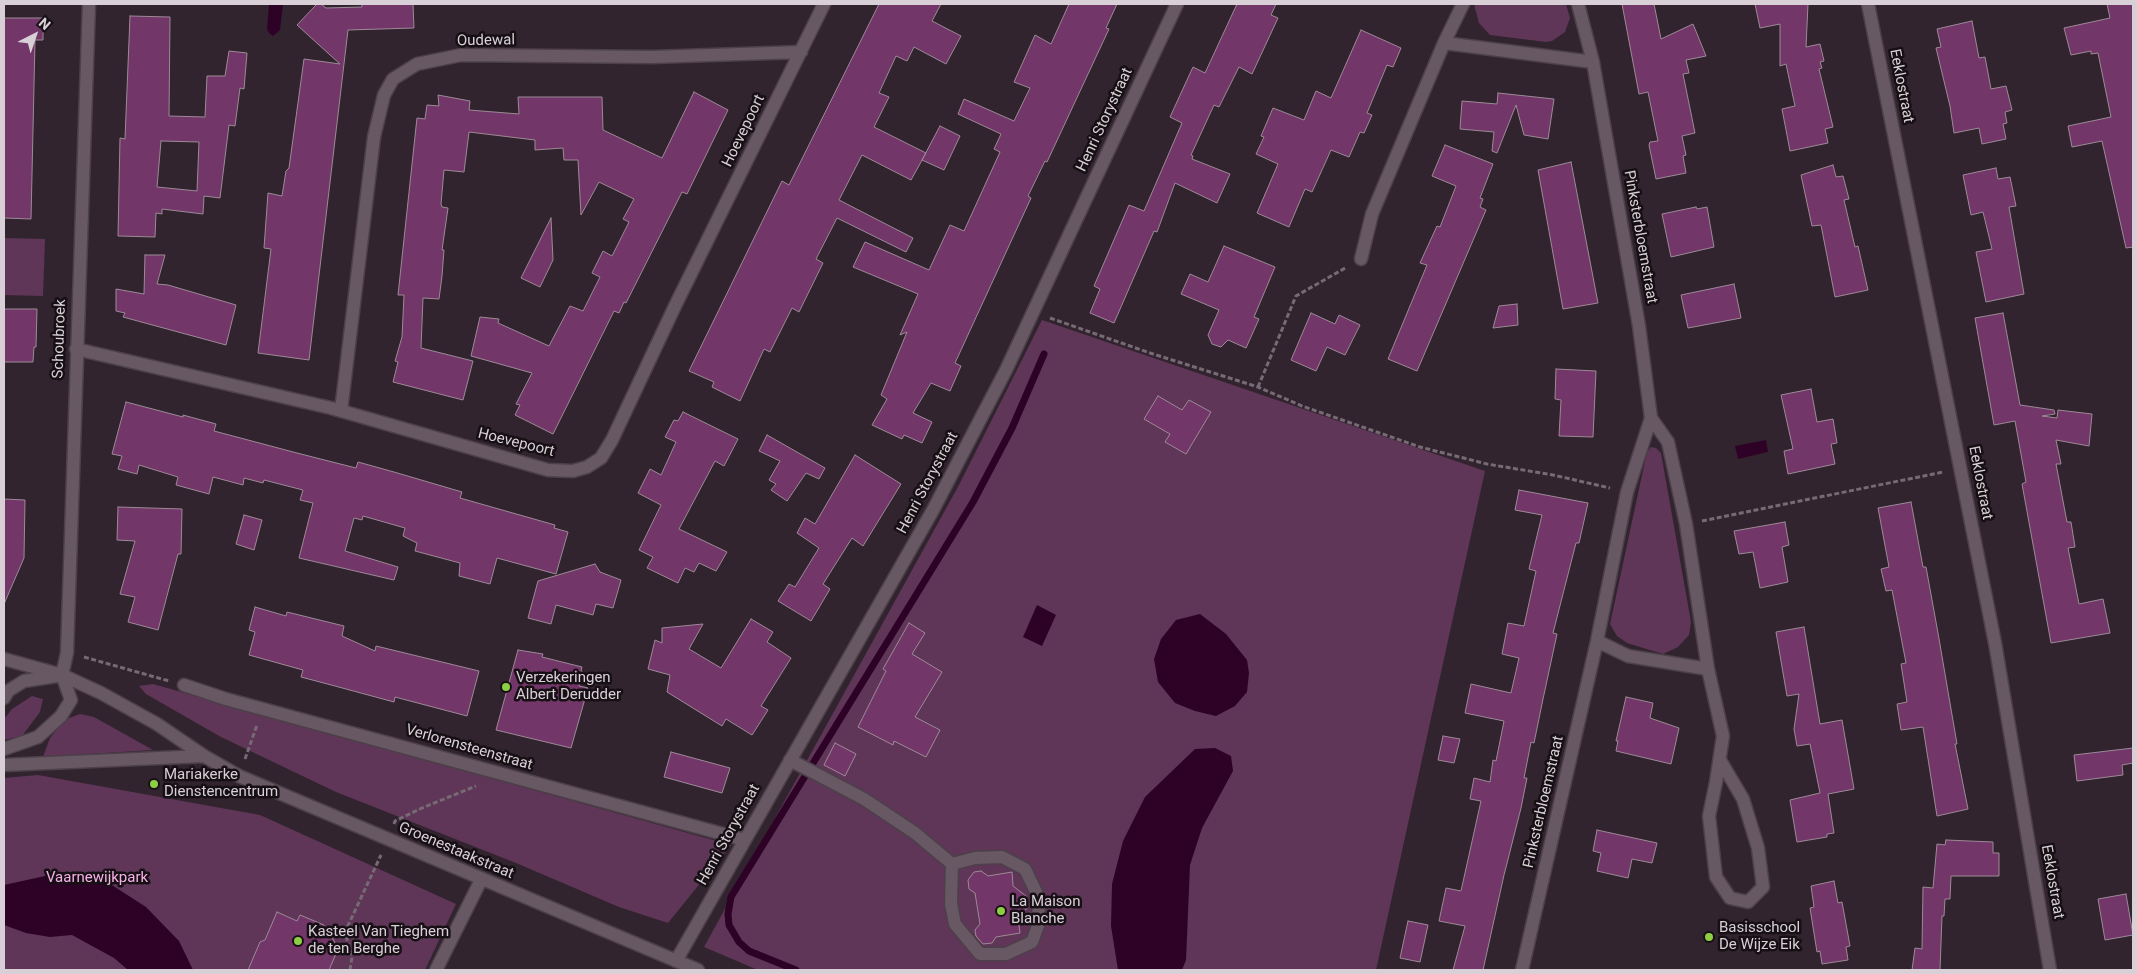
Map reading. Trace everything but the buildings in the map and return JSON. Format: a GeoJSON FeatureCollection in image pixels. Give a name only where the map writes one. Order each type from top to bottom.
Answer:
{"type":"FeatureCollection","features":[{"type":"Feature","properties":{"kind":"street","name":"Schoubroek"},"geometry":{"type":"LineString","coordinates":[[62,675],[67,652],[89,4]]}},
{"type":"Feature","properties":{"kind":"street","name":"Hoevepoort"},"geometry":{"type":"LineString","coordinates":[[76,349],[341,411],[548,470],[573,471],[587,467],[601,458],[612,440],[679,297],[824,4]]}},
{"type":"Feature","properties":{"kind":"street","name":"Henri Storystraat"},"geometry":{"type":"LineString","coordinates":[[676,961],[745,840],[795,763],[933,510],[1033,312],[1177,4]]}},
{"type":"Feature","properties":{"kind":"street"},"geometry":{"type":"LineString","coordinates":[[1361,259],[1372,214],[1444,43],[1463,4]]}},
{"type":"Feature","properties":{"kind":"street","name":"Pinksterbloemstraat"},"geometry":{"type":"LineString","coordinates":[[1522,970],[1597,641],[1628,492],[1651,418],[1639,326],[1593,62],[1578,4]]}},
{"type":"Feature","properties":{"kind":"street","name":"Eeklostraat"},"geometry":{"type":"LineString","coordinates":[[1868,4],[1995,643],[2050,970]]}},
{"type":"Feature","properties":{"kind":"street"},"geometry":{"type":"LineString","coordinates":[[1444,43],[1593,62]]}},
{"type":"Feature","properties":{"kind":"street","name":"Oudewal"},"geometry":{"type":"LineString","coordinates":[[341,411],[374,137],[384,95],[393,79],[417,64],[461,55],[652,57],[801,52]]}},
{"type":"Feature","properties":{"kind":"street","name":"Pinksterbloemstraat"},"geometry":{"type":"LineString","coordinates":[[1651,418],[1668,442],[1686,524],[1708,669],[1723,736],[1709,816],[1716,877],[1730,898],[1748,902],[1763,887],[1758,848],[1743,799],[1720,760]]}},
{"type":"Feature","properties":{"kind":"street"},"geometry":{"type":"LineString","coordinates":[[1597,641],[1628,656],[1708,669]]}},
{"type":"Feature","properties":{"kind":"street","name":"Groenestaakstraat"},"geometry":{"type":"LineString","coordinates":[[4,659],[62,675],[101,693],[157,724],[204,756],[239,776],[481,880],[698,970]]}},
{"type":"Feature","properties":{"kind":"street"},"geometry":{"type":"LineString","coordinates":[[4,698],[8,691],[24,681],[62,675],[71,700],[61,716],[38,737],[4,749]]}},
{"type":"Feature","properties":{"kind":"street","name":"Verlorensteenstraat"},"geometry":{"type":"LineString","coordinates":[[184,685],[263,709],[745,840]]}},
{"type":"Feature","properties":{"kind":"street"},"geometry":{"type":"LineString","coordinates":[[4,765],[204,756]]}},
{"type":"Feature","properties":{"kind":"street"},"geometry":{"type":"LineString","coordinates":[[795,763],[864,799],[915,832],[952,864]]}},
{"type":"Feature","properties":{"kind":"street"},"geometry":{"type":"LineString","coordinates":[[1002,857],[1025,868],[1038,896],[1039,923],[1032,942],[1006,954],[980,954],[955,924],[951,904],[952,864],[975,858],[1002,857]]}},
{"type":"Feature","properties":{"kind":"street"},"geometry":{"type":"LineString","coordinates":[[436,970],[481,880]]}},
{"type":"Feature","properties":{"kind":"path"},"geometry":{"type":"LineString","coordinates":[[1258,387],[1296,296],[1361,259]]}},
{"type":"Feature","properties":{"kind":"path"},"geometry":{"type":"LineString","coordinates":[[1033,312],[1150,353],[1258,387],[1302,406],[1420,447],[1487,464],[1553,475],[1628,492]]}},
{"type":"Feature","properties":{"kind":"path"},"geometry":{"type":"LineString","coordinates":[[1686,524],[1961,469]]}},
{"type":"Feature","properties":{"kind":"path"},"geometry":{"type":"LineString","coordinates":[[67,652],[184,685]]}},
{"type":"Feature","properties":{"kind":"path"},"geometry":{"type":"LineString","coordinates":[[239,776],[263,709]]}},
{"type":"Feature","properties":{"kind":"path"},"geometry":{"type":"LineString","coordinates":[[350,970],[352,957],[345,932],[395,821],[501,774]]}},
{"type":"Feature","properties":{"kind":"green space"},"geometry":{"type":"Polygon","coordinates":[[[1474,4],[1566,4],[1570,18],[1565,32],[1552,41],[1546,42],[1490,35],[1479,23],[1474,4]]]}},
{"type":"Feature","properties":{"kind":"green space"},"geometry":{"type":"Polygon","coordinates":[[[4,238],[45,239],[43,296],[4,295],[4,238]]]}},
{"type":"Feature","properties":{"kind":"green space"},"geometry":{"type":"Polygon","coordinates":[[[1042,320],[1485,471],[1376,970],[758,970],[704,947],[959,485],[1042,320]]]}},
{"type":"Feature","properties":{"kind":"green space"},"geometry":{"type":"Polygon","coordinates":[[[1651,447],[1656,448],[1661,453],[1691,622],[1689,635],[1678,647],[1663,654],[1627,643],[1617,636],[1610,624],[1647,452],[1651,447]]]}},
{"type":"Feature","properties":{"kind":"green space"},"geometry":{"type":"Polygon","coordinates":[[[153,684],[731,845],[668,923],[619,907],[516,863],[336,792],[221,737],[146,694],[139,686],[153,684]]]}},
{"type":"Feature","properties":{"kind":"green space"},"geometry":{"type":"Polygon","coordinates":[[[32,696],[43,699],[40,712],[22,736],[4,740],[4,719],[12,709],[32,696]]]}},
{"type":"Feature","properties":{"kind":"green space"},"geometry":{"type":"Polygon","coordinates":[[[80,714],[94,717],[153,750],[43,757],[50,738],[64,720],[80,714]]]}},
{"type":"Feature","properties":{"kind":"green space","name":"Vaarnewijkpark"},"geometry":{"type":"Polygon","coordinates":[[[38,775],[260,815],[456,904],[425,970],[4,970],[4,778],[38,775]]]}},
{"type":"Feature","properties":{"kind":"shaded area"},"geometry":{"type":"Polygon","coordinates":[[[269,4],[283,4],[280,30],[273,36],[267,29],[269,4]]]}},
{"type":"Feature","properties":{"kind":"shaded area"},"geometry":{"type":"Polygon","coordinates":[[[1766,440],[1768,452],[1738,459],[1735,446],[1766,440]]]}},
{"type":"Feature","properties":{"kind":"shaded area"},"geometry":{"type":"Polygon","coordinates":[[[1037,605],[1056,615],[1042,646],[1023,637],[1037,605]]]}},
{"type":"Feature","properties":{"kind":"shaded area"},"geometry":{"type":"Polygon","coordinates":[[[1200,614],[1226,634],[1247,660],[1249,673],[1247,692],[1235,706],[1216,716],[1195,711],[1175,703],[1158,682],[1154,659],[1161,639],[1176,620],[1200,614]]]}},
{"type":"Feature","properties":{"kind":"shaded area"},"geometry":{"type":"Polygon","coordinates":[[[1215,748],[1231,756],[1233,771],[1202,828],[1190,865],[1186,960],[1182,970],[1118,970],[1111,926],[1112,884],[1123,841],[1145,797],[1195,749],[1215,748]]]}},
{"type":"Feature","properties":{"kind":"shaded area"},"geometry":{"type":"Polygon","coordinates":[[[63,872],[104,880],[146,907],[179,941],[193,970],[128,970],[114,958],[72,935],[50,937],[26,933],[4,925],[4,885],[63,872]]]}},
{"type":"Feature","properties":{"kind":"waterway"},"geometry":{"type":"LineString","coordinates":[[796,970],[749,951],[739,942],[729,925],[728,914],[731,897],[973,502],[1012,428],[1044,354]]}},
{"type":"Feature","properties":{"kind":"place","name":"Verzekeringen Albert Derudder"},"geometry":{"type":"Point","coordinates":[506,687]}},
{"type":"Feature","properties":{"kind":"place","name":"Mariakerke Dienstencentrum"},"geometry":{"type":"Point","coordinates":[154,784]}},
{"type":"Feature","properties":{"kind":"place","name":"La Maison Blanche"},"geometry":{"type":"Point","coordinates":[1001,911]}},
{"type":"Feature","properties":{"kind":"place","name":"Basisschool De Wijze Eik"},"geometry":{"type":"Point","coordinates":[1709,937]}},
{"type":"Feature","properties":{"kind":"place","name":"Kasteel Van Tieghem de ten Berghe"},"geometry":{"type":"Point","coordinates":[298,941]}}]}
